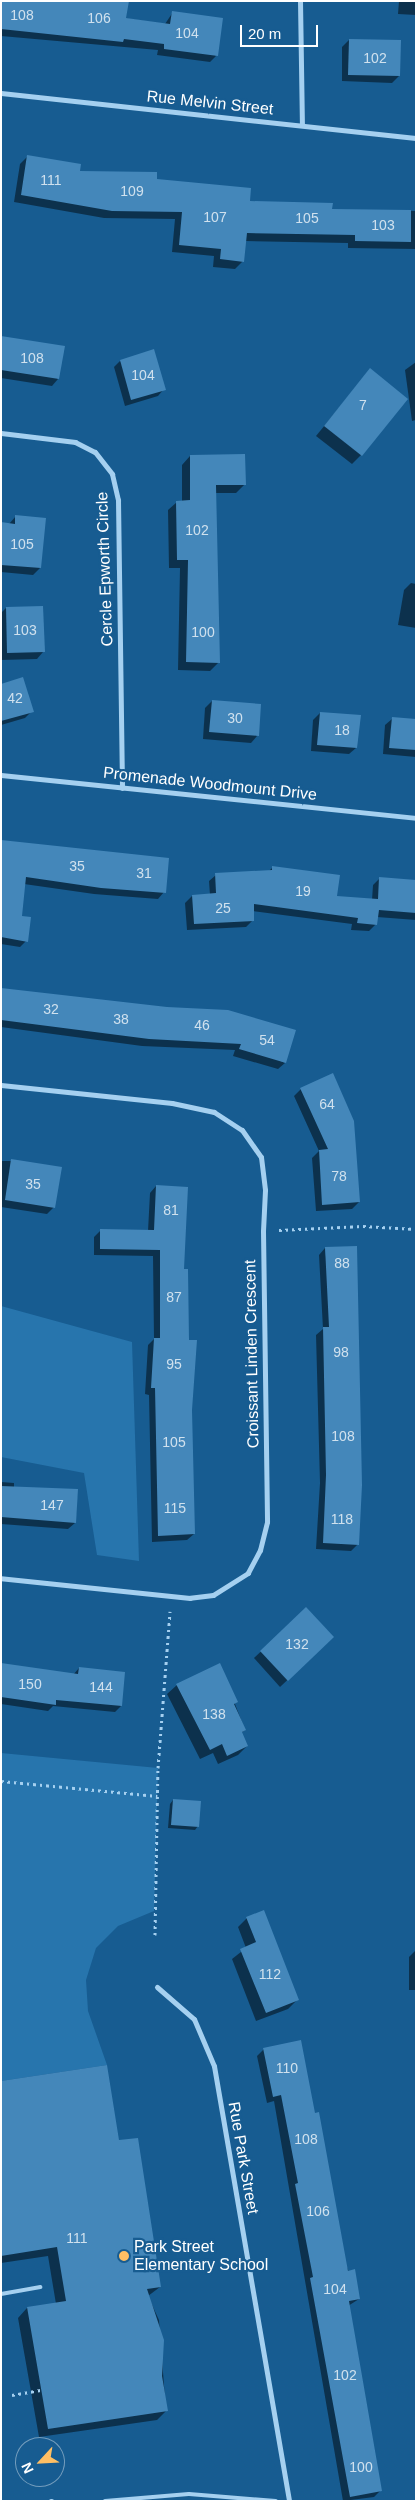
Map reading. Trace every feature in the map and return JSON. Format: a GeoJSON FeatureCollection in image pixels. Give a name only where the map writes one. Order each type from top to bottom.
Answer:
{"type":"FeatureCollection","features":[{"type":"Feature","properties":{"kind":"street"},"geometry":{"type":"LineString","coordinates":[[300,1],[302,125]]}},
{"type":"Feature","properties":{"kind":"street","name":"Rue Melvin Street"},"geometry":{"type":"LineString","coordinates":[[1,93],[416,138]]}},
{"type":"Feature","properties":{"kind":"street","name":"Cercle Epworth Circle"},"geometry":{"type":"LineString","coordinates":[[1,434],[75,442],[95,452],[112,474],[118,500],[122,788]]}},
{"type":"Feature","properties":{"kind":"street","name":"Promenade Woodmount Drive"},"geometry":{"type":"LineString","coordinates":[[1,775],[416,818]]}},
{"type":"Feature","properties":{"kind":"street","name":"Croissant Linden Crescent"},"geometry":{"type":"LineString","coordinates":[[1,1085],[172,1103],[214,1112],[242,1130],[261,1157],[265,1190],[262,1231],[267,1522],[260,1550],[248,1574],[213,1595],[171,1596],[1,1578]]}},
{"type":"Feature","properties":{"kind":"street","name":"Rue Park Street"},"geometry":{"type":"LineString","coordinates":[[157,1987],[194,2019],[214,2066],[289,2501]]}},
{"type":"Feature","properties":{"kind":"lane"},"geometry":{"type":"LineString","coordinates":[[1,2294],[40,2287]]}},
{"type":"Feature","properties":{"kind":"lane"},"geometry":{"type":"LineString","coordinates":[[105,2501],[188,2494],[276,2501]]}},
{"type":"Feature","properties":{"kind":"path"},"geometry":{"type":"LineString","coordinates":[[262,1231],[363,1226],[416,1230]]}},
{"type":"Feature","properties":{"kind":"path"},"geometry":{"type":"LineString","coordinates":[[155,1935],[157,1796],[171,1596]]}},
{"type":"Feature","properties":{"kind":"path"},"geometry":{"type":"LineString","coordinates":[[1,1781],[157,1796]]}},
{"type":"Feature","properties":{"kind":"path"},"geometry":{"type":"LineString","coordinates":[[12,2395],[42,2390]]}},
{"type":"Feature","properties":{"kind":"shaded area"},"geometry":{"type":"Polygon","coordinates":[[[1,1306],[132,1342],[139,1561],[97,1555],[84,1473],[1,1457],[1,1306]]]}},
{"type":"Feature","properties":{"kind":"shaded area"},"geometry":{"type":"Polygon","coordinates":[[[1,1753],[158,1768],[154,1911],[118,1926],[96,1948],[86,1980],[88,2011],[107,2065],[1,2081],[1,1753]]]}},
{"type":"Feature","properties":{"kind":"building"},"geometry":{"type":"Polygon","coordinates":[[[1,1],[129,1],[126,18],[170,24],[172,11],[223,18],[218,56],[164,49],[164,44],[124,39],[123,42],[1,29],[1,1]]]}},
{"type":"Feature","properties":{"kind":"building"},"geometry":{"type":"Polygon","coordinates":[[[349,39],[401,40],[400,76],[348,75],[349,39]]]}},
{"type":"Feature","properties":{"kind":"building"},"geometry":{"type":"Polygon","coordinates":[[[27,155],[81,164],[80,171],[157,172],[157,179],[251,188],[250,201],[333,203],[332,209],[411,210],[411,242],[355,241],[355,235],[247,233],[244,262],[220,259],[221,249],[179,245],[182,212],[112,211],[21,195],[27,155]]]}},
{"type":"Feature","properties":{"kind":"building"},"geometry":{"type":"Polygon","coordinates":[[[1,336],[65,346],[59,379],[1,370],[1,336]]]}},
{"type":"Feature","properties":{"kind":"building"},"geometry":{"type":"Polygon","coordinates":[[[154,349],[166,390],[131,400],[120,360],[154,349]]]}},
{"type":"Feature","properties":{"kind":"building"},"geometry":{"type":"Polygon","coordinates":[[[370,368],[408,399],[362,456],[324,426],[370,368]]]}},
{"type":"Feature","properties":{"kind":"building"},"geometry":{"type":"Polygon","coordinates":[[[245,454],[246,485],[216,485],[220,663],[186,662],[188,560],[177,560],[176,501],[190,500],[190,455],[245,454]]]}},
{"type":"Feature","properties":{"kind":"building"},"geometry":{"type":"Polygon","coordinates":[[[15,515],[46,518],[41,568],[1,565],[1,522],[15,524],[15,515]]]}},
{"type":"Feature","properties":{"kind":"building"},"geometry":{"type":"Polygon","coordinates":[[[43,606],[45,652],[7,653],[6,607],[43,606]]]}},
{"type":"Feature","properties":{"kind":"building"},"geometry":{"type":"Polygon","coordinates":[[[23,677],[34,712],[1,721],[1,684],[23,677]]]}},
{"type":"Feature","properties":{"kind":"building"},"geometry":{"type":"Polygon","coordinates":[[[212,700],[261,704],[259,736],[209,732],[212,700]]]}},
{"type":"Feature","properties":{"kind":"building"},"geometry":{"type":"Polygon","coordinates":[[[320,712],[361,715],[357,748],[317,745],[320,712]]]}},
{"type":"Feature","properties":{"kind":"building"},"geometry":{"type":"Polygon","coordinates":[[[392,717],[416,719],[416,750],[389,748],[392,717]]]}},
{"type":"Feature","properties":{"kind":"building"},"geometry":{"type":"Polygon","coordinates":[[[1,840],[169,858],[166,893],[101,888],[26,877],[22,916],[31,917],[28,942],[1,937],[1,840]]]}},
{"type":"Feature","properties":{"kind":"building"},"geometry":{"type":"Polygon","coordinates":[[[272,866],[340,875],[337,896],[378,899],[379,877],[416,880],[416,913],[379,910],[377,925],[357,923],[358,918],[254,904],[254,921],[194,924],[192,895],[216,893],[215,873],[272,870],[272,866]]]}},
{"type":"Feature","properties":{"kind":"building"},"geometry":{"type":"Polygon","coordinates":[[[1,988],[167,1007],[228,1010],[296,1030],[286,1063],[239,1049],[241,1044],[149,1039],[1,1020],[1,988]]]}},
{"type":"Feature","properties":{"kind":"building"},"geometry":{"type":"Polygon","coordinates":[[[333,1073],[354,1121],[360,1202],[322,1205],[319,1150],[328,1149],[300,1088],[333,1073]]]}},
{"type":"Feature","properties":{"kind":"building"},"geometry":{"type":"Polygon","coordinates":[[[11,1159],[62,1167],[55,1208],[5,1200],[11,1159]]]}},
{"type":"Feature","properties":{"kind":"building"},"geometry":{"type":"Polygon","coordinates":[[[156,1185],[188,1187],[184,1269],[188,1269],[189,1340],[197,1340],[192,1410],[195,1534],[158,1536],[155,1388],[151,1388],[154,1338],[160,1338],[160,1250],[100,1249],[100,1229],[154,1230],[156,1185]]]}},
{"type":"Feature","properties":{"kind":"building"},"geometry":{"type":"Polygon","coordinates":[[[357,1246],[362,1485],[359,1545],[323,1543],[326,1475],[323,1327],[329,1327],[325,1247],[357,1246]]]}},
{"type":"Feature","properties":{"kind":"building"},"geometry":{"type":"Polygon","coordinates":[[[1,1486],[78,1489],[76,1523],[1,1517],[1,1486]]]}},
{"type":"Feature","properties":{"kind":"building"},"geometry":{"type":"Polygon","coordinates":[[[306,1607],[334,1637],[288,1681],[260,1651],[306,1607]]]}},
{"type":"Feature","properties":{"kind":"building"},"geometry":{"type":"Polygon","coordinates":[[[1,1663],[78,1674],[79,1667],[125,1672],[122,1706],[56,1700],[56,1705],[1,1697],[1,1663]]]}},
{"type":"Feature","properties":{"kind":"building"},"geometry":{"type":"Polygon","coordinates":[[[220,1663],[238,1702],[234,1704],[246,1730],[242,1732],[248,1746],[227,1756],[222,1744],[210,1750],[176,1684],[220,1663]]]}},
{"type":"Feature","properties":{"kind":"building"},"geometry":{"type":"Polygon","coordinates":[[[173,1799],[201,1801],[199,1827],[171,1825],[173,1799]]]}},
{"type":"Feature","properties":{"kind":"building"},"geometry":{"type":"Polygon","coordinates":[[[264,1910],[299,2000],[266,2013],[240,1949],[256,1942],[246,1917],[264,1910]]]}},
{"type":"Feature","properties":{"kind":"building"},"geometry":{"type":"Polygon","coordinates":[[[301,2040],[315,2113],[319,2112],[348,2271],[355,2269],[360,2299],[349,2301],[382,2491],[350,2497],[310,2278],[313,2277],[295,2184],[298,2183],[281,2095],[273,2097],[263,2048],[301,2040]]]}},
{"type":"Feature","properties":{"kind":"building","name":"Park Street Elementary School"},"geometry":{"type":"Polygon","coordinates":[[[107,2065],[119,2140],[138,2138],[161,2287],[147,2289],[164,2340],[162,2376],[168,2411],[48,2429],[27,2307],[66,2301],[57,2247],[1,2256],[1,2081],[107,2065]]]}},
{"type":"Feature","properties":{"kind":"place","name":"Park Street Elementary School"},"geometry":{"type":"Point","coordinates":[124,2256]}}]}
